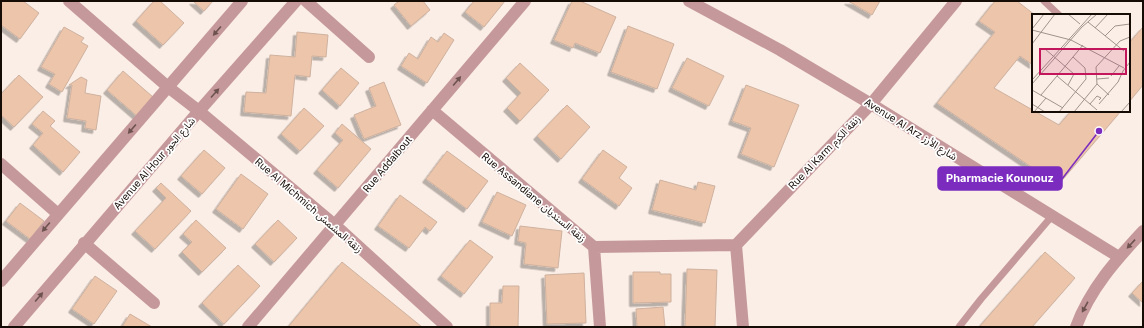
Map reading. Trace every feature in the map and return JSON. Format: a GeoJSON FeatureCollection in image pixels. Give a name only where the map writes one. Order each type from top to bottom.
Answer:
{"type":"FeatureCollection","features":[{"type":"Feature","properties":{"kind":"street","name":"Rue Al Michmich زنقة المشمش"},"geometry":{"type":"LineString","coordinates":[[69,1],[168,87],[199,111],[335,226],[447,327]]}},
{"type":"Feature","properties":{"kind":"street"},"geometry":{"type":"LineString","coordinates":[[1,281],[242,1]]}},
{"type":"Feature","properties":{"kind":"street","name":"Avenue Al Hour شارع الحور"},"geometry":{"type":"LineString","coordinates":[[14,327],[84,243],[296,1]]}},
{"type":"Feature","properties":{"kind":"street"},"geometry":{"type":"LineString","coordinates":[[306,1],[370,57]]}},
{"type":"Feature","properties":{"kind":"street","name":"Rue Addalbout"},"geometry":{"type":"LineString","coordinates":[[248,327],[525,1]]}},
{"type":"Feature","properties":{"kind":"street","name":"Avenue Al Arz شارع الأرز"},"geometry":{"type":"LineString","coordinates":[[689,1],[780,50],[871,104],[1119,257]]}},
{"type":"Feature","properties":{"kind":"street","name":"Rue Al Karm زنقة الكرم"},"geometry":{"type":"LineString","coordinates":[[736,245],[871,104],[956,1]]}},
{"type":"Feature","properties":{"kind":"street","name":"Rue Assandiane زنقة السنديان"},"geometry":{"type":"LineString","coordinates":[[432,110],[594,247],[600,327]]}},
{"type":"Feature","properties":{"kind":"street"},"geometry":{"type":"LineString","coordinates":[[1,164],[58,214]]}},
{"type":"Feature","properties":{"kind":"street"},"geometry":{"type":"LineString","coordinates":[[1076,327],[1080,315],[1095,288],[1119,257],[1143,231]]}},
{"type":"Feature","properties":{"kind":"street"},"geometry":{"type":"LineString","coordinates":[[84,243],[154,304]]}},
{"type":"Feature","properties":{"kind":"street"},"geometry":{"type":"LineString","coordinates":[[594,247],[736,245],[743,327]]}},
{"type":"Feature","properties":{"kind":"lane"},"geometry":{"type":"LineString","coordinates":[[1044,1],[1058,14]]}},
{"type":"Feature","properties":{"kind":"lane"},"geometry":{"type":"LineString","coordinates":[[959,327],[1052,216]]}},
{"type":"Feature","properties":{"kind":"building"},"geometry":{"type":"Polygon","coordinates":[[[1,1],[23,1],[39,13],[20,39],[1,25],[1,1]]]}},
{"type":"Feature","properties":{"kind":"building"},"geometry":{"type":"Polygon","coordinates":[[[154,1],[160,1],[184,23],[163,45],[136,21],[154,1]]]}},
{"type":"Feature","properties":{"kind":"building"},"geometry":{"type":"Polygon","coordinates":[[[193,1],[213,1],[204,11],[193,1]]]}},
{"type":"Feature","properties":{"kind":"building"},"geometry":{"type":"Polygon","coordinates":[[[399,1],[423,1],[430,10],[411,26],[394,5],[399,1]]]}},
{"type":"Feature","properties":{"kind":"building"},"geometry":{"type":"Polygon","coordinates":[[[474,1],[505,1],[484,27],[465,12],[474,1]]]}},
{"type":"Feature","properties":{"kind":"building"},"geometry":{"type":"Polygon","coordinates":[[[572,1],[580,1],[616,17],[600,53],[575,43],[573,48],[554,40],[572,1]]]}},
{"type":"Feature","properties":{"kind":"building"},"geometry":{"type":"Polygon","coordinates":[[[848,1],[880,1],[872,15],[848,1]]]}},
{"type":"Feature","properties":{"kind":"building"},"geometry":{"type":"Polygon","coordinates":[[[995,1],[1017,1],[1034,14],[1032,14],[1032,64],[1020,56],[994,88],[1032,110],[1032,112],[1036,112],[1059,125],[1070,112],[1120,112],[1058,185],[937,103],[995,32],[979,21],[995,1]]]}},
{"type":"Feature","properties":{"kind":"building"},"geometry":{"type":"Polygon","coordinates":[[[628,26],[674,44],[657,89],[611,72],[628,26]]]}},
{"type":"Feature","properties":{"kind":"building"},"geometry":{"type":"Polygon","coordinates":[[[64,27],[84,38],[81,42],[88,46],[62,92],[49,84],[55,74],[41,67],[64,27]]]}},
{"type":"Feature","properties":{"kind":"building"},"geometry":{"type":"Polygon","coordinates":[[[1143,27],[1143,85],[1130,101],[1130,42],[1143,27]]]}},
{"type":"Feature","properties":{"kind":"building"},"geometry":{"type":"Polygon","coordinates":[[[297,32],[328,35],[326,57],[312,56],[310,77],[295,75],[291,116],[244,112],[246,92],[266,93],[270,55],[295,57],[297,32]]]}},
{"type":"Feature","properties":{"kind":"building"},"geometry":{"type":"Polygon","coordinates":[[[444,33],[454,40],[427,83],[401,66],[409,53],[418,59],[431,37],[438,42],[444,33]]]}},
{"type":"Feature","properties":{"kind":"building"},"geometry":{"type":"Polygon","coordinates":[[[687,58],[724,76],[709,106],[672,88],[687,58]]]}},
{"type":"Feature","properties":{"kind":"building"},"geometry":{"type":"Polygon","coordinates":[[[520,63],[549,90],[520,121],[507,108],[521,93],[506,78],[520,63]]]}},
{"type":"Feature","properties":{"kind":"building"},"geometry":{"type":"Polygon","coordinates":[[[341,68],[359,83],[340,106],[322,90],[341,68]]]}},
{"type":"Feature","properties":{"kind":"building"},"geometry":{"type":"Polygon","coordinates":[[[123,71],[153,97],[137,116],[107,90],[123,71]]]}},
{"type":"Feature","properties":{"kind":"building"},"geometry":{"type":"Polygon","coordinates":[[[19,75],[43,97],[14,127],[1,115],[1,94],[19,75]]]}},
{"type":"Feature","properties":{"kind":"building"},"geometry":{"type":"Polygon","coordinates":[[[81,77],[87,80],[85,93],[101,96],[96,130],[85,128],[86,121],[67,118],[72,85],[69,85],[81,77]]]}},
{"type":"Feature","properties":{"kind":"building"},"geometry":{"type":"Polygon","coordinates":[[[384,82],[401,125],[364,139],[354,115],[376,106],[369,88],[384,82]]]}},
{"type":"Feature","properties":{"kind":"building"},"geometry":{"type":"Polygon","coordinates":[[[746,85],[799,105],[774,167],[741,154],[751,128],[732,121],[746,85]]]}},
{"type":"Feature","properties":{"kind":"building"},"geometry":{"type":"Polygon","coordinates":[[[567,105],[590,127],[561,159],[537,136],[567,105]]]}},
{"type":"Feature","properties":{"kind":"building"},"geometry":{"type":"Polygon","coordinates":[[[304,108],[324,126],[300,151],[281,134],[304,108]]]}},
{"type":"Feature","properties":{"kind":"building"},"geometry":{"type":"Polygon","coordinates":[[[43,111],[55,121],[50,126],[80,152],[63,172],[33,145],[43,133],[32,124],[43,111]]]}},
{"type":"Feature","properties":{"kind":"building"},"geometry":{"type":"Polygon","coordinates":[[[342,124],[371,149],[338,188],[317,170],[343,140],[335,133],[342,124]]]}},
{"type":"Feature","properties":{"kind":"building"},"geometry":{"type":"Polygon","coordinates":[[[204,150],[225,168],[202,194],[181,176],[204,150]]]}},
{"type":"Feature","properties":{"kind":"building"},"geometry":{"type":"Polygon","coordinates":[[[603,150],[627,167],[619,178],[632,188],[619,206],[582,179],[603,150]]]}},
{"type":"Feature","properties":{"kind":"building"},"geometry":{"type":"Polygon","coordinates":[[[447,151],[488,181],[467,209],[426,179],[447,151]]]}},
{"type":"Feature","properties":{"kind":"building"},"geometry":{"type":"Polygon","coordinates":[[[241,174],[268,194],[243,229],[216,209],[241,174]]]}},
{"type":"Feature","properties":{"kind":"building"},"geometry":{"type":"Polygon","coordinates":[[[660,180],[696,190],[698,182],[715,186],[705,223],[652,210],[660,180]]]}},
{"type":"Feature","properties":{"kind":"building"},"geometry":{"type":"Polygon","coordinates":[[[161,183],[191,211],[155,249],[135,231],[166,198],[156,188],[161,183]]]}},
{"type":"Feature","properties":{"kind":"building"},"geometry":{"type":"Polygon","coordinates":[[[497,192],[526,205],[512,236],[482,222],[497,192]]]}},
{"type":"Feature","properties":{"kind":"building"},"geometry":{"type":"Polygon","coordinates":[[[400,195],[437,222],[430,231],[425,227],[409,248],[378,226],[400,195]]]}},
{"type":"Feature","properties":{"kind":"building"},"geometry":{"type":"Polygon","coordinates":[[[20,203],[44,221],[30,239],[6,221],[20,203]]]}},
{"type":"Feature","properties":{"kind":"building"},"geometry":{"type":"Polygon","coordinates":[[[196,220],[226,248],[202,272],[182,252],[192,242],[183,234],[196,220]]]}},
{"type":"Feature","properties":{"kind":"building"},"geometry":{"type":"Polygon","coordinates":[[[278,220],[297,238],[274,262],[255,244],[278,220]]]}},
{"type":"Feature","properties":{"kind":"building"},"geometry":{"type":"Polygon","coordinates":[[[520,226],[562,231],[558,268],[524,264],[526,243],[518,241],[520,226]]]}},
{"type":"Feature","properties":{"kind":"building"},"geometry":{"type":"Polygon","coordinates":[[[470,240],[493,257],[464,294],[441,276],[470,240]]]}},
{"type":"Feature","properties":{"kind":"building"},"geometry":{"type":"Polygon","coordinates":[[[1045,252],[1075,278],[1032,327],[979,327],[1045,252]]]}},
{"type":"Feature","properties":{"kind":"building"},"geometry":{"type":"Polygon","coordinates":[[[342,262],[422,327],[288,327],[342,262]]]}},
{"type":"Feature","properties":{"kind":"building"},"geometry":{"type":"Polygon","coordinates":[[[238,265],[260,286],[224,324],[202,303],[238,265]]]}},
{"type":"Feature","properties":{"kind":"building"},"geometry":{"type":"Polygon","coordinates":[[[687,269],[717,270],[715,327],[685,327],[687,269]]]}},
{"type":"Feature","properties":{"kind":"building"},"geometry":{"type":"Polygon","coordinates":[[[633,272],[660,272],[660,274],[671,274],[671,302],[633,303],[633,272]]]}},
{"type":"Feature","properties":{"kind":"building"},"geometry":{"type":"Polygon","coordinates":[[[584,273],[586,323],[547,324],[545,275],[584,273]]]}},
{"type":"Feature","properties":{"kind":"building"},"geometry":{"type":"Polygon","coordinates":[[[95,276],[117,291],[94,324],[72,309],[95,276]]]}},
{"type":"Feature","properties":{"kind":"building"},"geometry":{"type":"Polygon","coordinates":[[[1143,281],[1143,303],[1132,293],[1143,281]]]}},
{"type":"Feature","properties":{"kind":"building"},"geometry":{"type":"Polygon","coordinates":[[[503,286],[519,286],[518,327],[490,327],[490,303],[502,303],[503,286]]]}},
{"type":"Feature","properties":{"kind":"building"},"geometry":{"type":"Polygon","coordinates":[[[663,307],[665,327],[637,327],[636,309],[663,307]]]}},
{"type":"Feature","properties":{"kind":"building"},"geometry":{"type":"Polygon","coordinates":[[[130,314],[152,327],[122,327],[130,314]]]}},
{"type":"Feature","properties":{"kind":"place","name":"Pharmacie Kounouz"},"geometry":{"type":"Point","coordinates":[1099,131]}}]}
